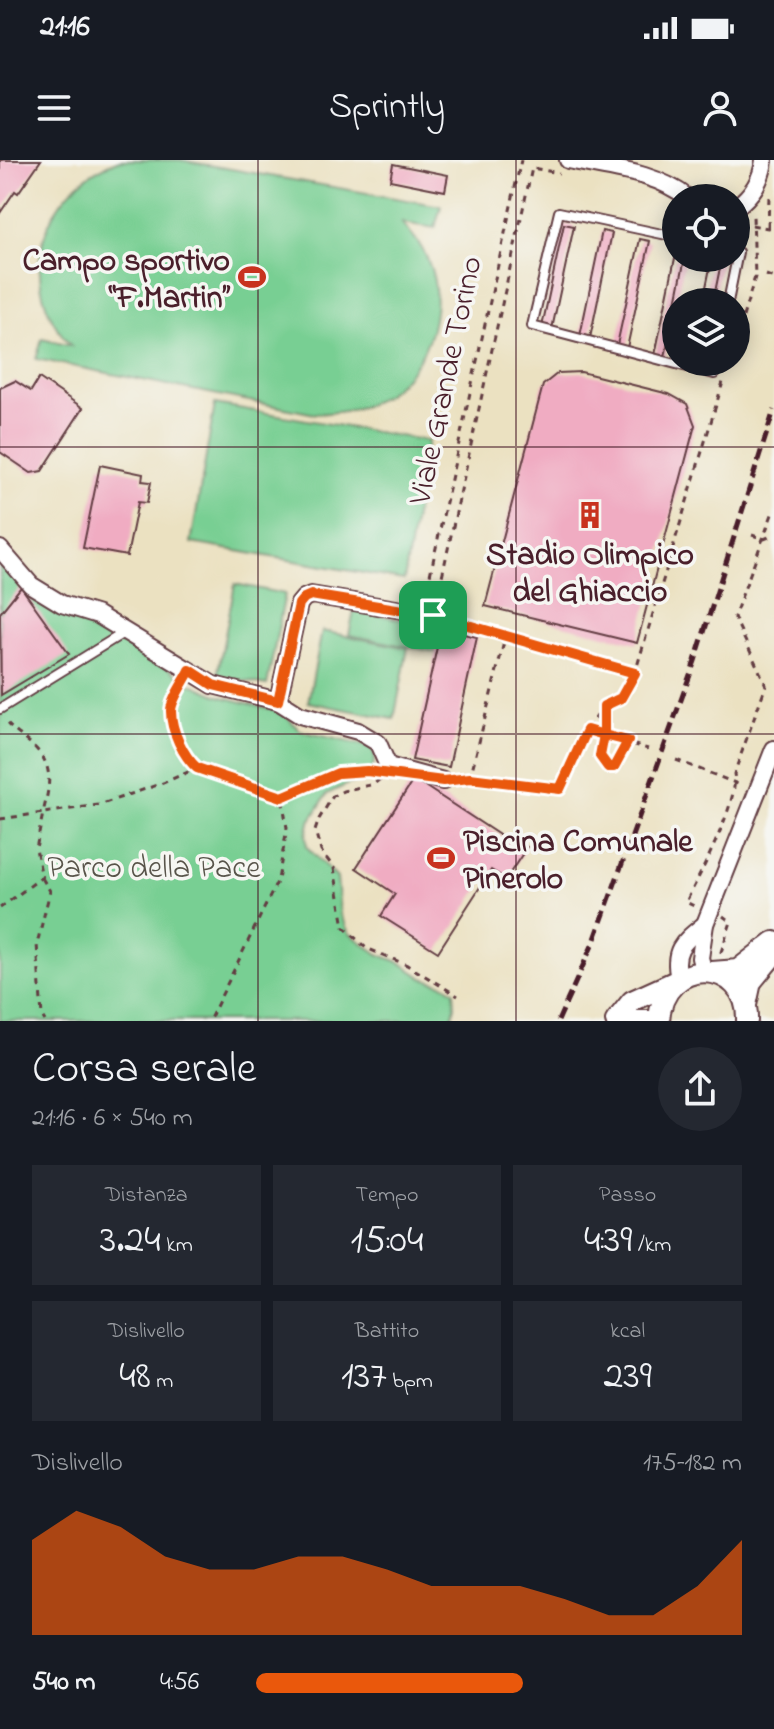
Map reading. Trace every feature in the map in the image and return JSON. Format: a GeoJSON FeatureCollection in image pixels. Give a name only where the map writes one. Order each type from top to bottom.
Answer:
{"type":"FeatureCollection","features":[{"type":"Feature","properties":{"kind":"street"},"geometry":{"type":"LineString","coordinates":[[750,195],[763,173],[764,160]]}},
{"type":"Feature","properties":{"kind":"street"},"geometry":{"type":"LineString","coordinates":[[564,167],[635,173],[666,184]]}},
{"type":"Feature","properties":{"kind":"street"},"geometry":{"type":"LineString","coordinates":[[0,549],[31,585],[62,604],[98,615],[213,685],[278,701],[300,715],[358,731],[378,743],[387,769],[443,781]]}},
{"type":"Feature","properties":{"kind":"street"},"geometry":{"type":"LineString","coordinates":[[278,701],[299,604],[304,598],[311,595],[428,614]]}},
{"type":"Feature","properties":{"kind":"street"},"geometry":{"type":"LineString","coordinates":[[747,1013],[736,986],[719,975],[707,972],[700,958],[705,924],[774,749]]}},
{"type":"Feature","properties":{"kind":"street"},"geometry":{"type":"LineString","coordinates":[[659,1021],[665,994],[677,980],[677,952],[705,924]]}},
{"type":"Feature","properties":{"kind":"street"},"geometry":{"type":"LineString","coordinates":[[616,1021],[632,1001],[677,980],[707,972],[738,970],[774,942]]}},
{"type":"Feature","properties":{"kind":"street"},"geometry":{"type":"LineString","coordinates":[[747,1013],[751,982],[774,954]]}},
{"type":"Feature","properties":{"kind":"street"},"geometry":{"type":"LineString","coordinates":[[635,1021],[652,1021]]}},
{"type":"Feature","properties":{"kind":"lane"},"geometry":{"type":"LineString","coordinates":[[662,234],[559,212],[532,326],[662,360]]}},
{"type":"Feature","properties":{"kind":"lane"},"geometry":{"type":"LineString","coordinates":[[0,711],[126,632]]}},
{"type":"Feature","properties":{"kind":"path","name":"Viale Grande Torino"},"geometry":{"type":"LineString","coordinates":[[428,614],[521,160]]}},
{"type":"Feature","properties":{"kind":"path"},"geometry":{"type":"LineString","coordinates":[[564,167],[532,168],[428,614],[635,673]]}},
{"type":"Feature","properties":{"kind":"path"},"geometry":{"type":"LineString","coordinates":[[750,224],[774,229]]}},
{"type":"Feature","properties":{"kind":"path"},"geometry":{"type":"LineString","coordinates":[[766,275],[774,278]]}},
{"type":"Feature","properties":{"kind":"path"},"geometry":{"type":"LineString","coordinates":[[443,781],[470,778],[560,789],[587,730],[604,706],[621,698],[635,673],[725,377]]}},
{"type":"Feature","properties":{"kind":"path"},"geometry":{"type":"LineString","coordinates":[[676,760],[737,784],[734,774],[766,685],[734,617],[774,509]]}},
{"type":"Feature","properties":{"kind":"path"},"geometry":{"type":"LineString","coordinates":[[752,535],[764,539],[774,535]]}},
{"type":"Feature","properties":{"kind":"path"},"geometry":{"type":"LineString","coordinates":[[470,778],[505,636]]}},
{"type":"Feature","properties":{"kind":"path"},"geometry":{"type":"LineString","coordinates":[[190,670],[171,709],[177,738],[189,761],[197,768],[282,797],[338,773],[387,769]]}},
{"type":"Feature","properties":{"kind":"path"},"geometry":{"type":"LineString","coordinates":[[604,706],[600,756],[605,764],[612,768],[616,765],[628,741]]}},
{"type":"Feature","properties":{"kind":"path"},"geometry":{"type":"LineString","coordinates":[[0,711],[12,731],[38,751],[50,771],[36,849],[42,877],[50,891],[37,944],[42,1016],[45,1021]]}},
{"type":"Feature","properties":{"kind":"path"},"geometry":{"type":"LineString","coordinates":[[587,730],[648,749]]}},
{"type":"Feature","properties":{"kind":"path"},"geometry":{"type":"LineString","coordinates":[[0,819],[99,805],[197,768]]}},
{"type":"Feature","properties":{"kind":"path"},"geometry":{"type":"LineString","coordinates":[[387,769],[374,784],[333,796],[315,831],[321,851],[334,868],[344,927],[366,948],[407,965],[458,996]]}},
{"type":"Feature","properties":{"kind":"path"},"geometry":{"type":"LineString","coordinates":[[209,1021],[278,880],[287,828],[282,797]]}},
{"type":"Feature","properties":{"kind":"path"},"geometry":{"type":"LineString","coordinates":[[0,908],[42,877]]}},
{"type":"Feature","properties":{"kind":"green space"},"geometry":{"type":"Polygon","coordinates":[[[120,160],[180,160],[441,206],[435,228],[402,223],[421,247],[431,269],[435,293],[434,316],[418,361],[404,379],[385,395],[364,406],[315,414],[36,359],[42,339],[71,346],[53,321],[43,294],[40,266],[43,240],[54,214],[70,192],[92,173],[120,160]]]}},
{"type":"Feature","properties":{"kind":"green space"},"geometry":{"type":"Polygon","coordinates":[[[215,404],[428,441],[404,580],[191,543],[215,404]]]}},
{"type":"Feature","properties":{"kind":"green space","name":"Parco della Pace"},"geometry":{"type":"Polygon","coordinates":[[[0,558],[31,599],[37,596],[95,623],[113,644],[129,639],[189,683],[219,696],[274,710],[301,731],[371,747],[375,756],[371,779],[348,784],[327,794],[309,823],[307,847],[337,878],[340,914],[349,933],[378,954],[454,991],[455,1007],[451,1021],[0,1021],[0,558]]]}},
{"type":"Feature","properties":{"kind":"green space"},"geometry":{"type":"Polygon","coordinates":[[[235,584],[285,594],[267,685],[217,676],[235,584]]]}},
{"type":"Feature","properties":{"kind":"green space"},"geometry":{"type":"Polygon","coordinates":[[[354,610],[439,627],[435,652],[349,635],[354,610]]]}},
{"type":"Feature","properties":{"kind":"green space"},"geometry":{"type":"Polygon","coordinates":[[[322,631],[408,648],[394,719],[308,702],[322,631]]]}},
{"type":"Feature","properties":{"kind":"building"},"geometry":{"type":"Polygon","coordinates":[[[0,160],[41,160],[0,213],[0,160]]]}},
{"type":"Feature","properties":{"kind":"building"},"geometry":{"type":"Polygon","coordinates":[[[393,164],[448,175],[445,191],[390,180],[393,164]]]}},
{"type":"Feature","properties":{"kind":"building"},"geometry":{"type":"Polygon","coordinates":[[[564,224],[574,226],[552,329],[542,327],[564,224]]]}},
{"type":"Feature","properties":{"kind":"building"},"geometry":{"type":"Polygon","coordinates":[[[602,231],[612,233],[590,338],[580,336],[602,231]]]}},
{"type":"Feature","properties":{"kind":"building"},"geometry":{"type":"Polygon","coordinates":[[[640,239],[650,241],[627,348],[617,345],[640,239]]]}},
{"type":"Feature","properties":{"kind":"building"},"geometry":{"type":"Polygon","coordinates":[[[672,272],[682,272],[679,288],[669,288],[672,272]]]}},
{"type":"Feature","properties":{"kind":"building"},"geometry":{"type":"Polygon","coordinates":[[[709,272],[719,272],[716,288],[706,288],[709,272]]]}},
{"type":"Feature","properties":{"kind":"building"},"geometry":{"type":"Polygon","coordinates":[[[662,321],[662,356],[655,355],[662,321]]]}},
{"type":"Feature","properties":{"kind":"building","name":"Stadio Olimpico del Ghiaccio"},"geometry":{"type":"Polygon","coordinates":[[[581,372],[669,394],[687,404],[695,425],[637,643],[485,606],[543,385],[558,373],[581,372]]]}},
{"type":"Feature","properties":{"kind":"building"},"geometry":{"type":"Polygon","coordinates":[[[39,378],[83,408],[42,471],[31,473],[0,452],[0,388],[15,381],[31,391],[39,378]]]}},
{"type":"Feature","properties":{"kind":"building"},"geometry":{"type":"Polygon","coordinates":[[[100,465],[143,474],[142,481],[151,482],[147,503],[138,502],[127,556],[83,548],[100,465]]]}},
{"type":"Feature","properties":{"kind":"building"},"geometry":{"type":"Polygon","coordinates":[[[21,587],[69,654],[1,695],[0,613],[21,587]]]}},
{"type":"Feature","properties":{"kind":"building"},"geometry":{"type":"Polygon","coordinates":[[[441,629],[477,637],[449,767],[412,760],[441,629]]]}},
{"type":"Feature","properties":{"kind":"building","name":"Piscina Comunale Pinerolo"},"geometry":{"type":"Polygon","coordinates":[[[414,779],[507,840],[509,836],[527,847],[506,879],[491,870],[438,952],[381,916],[395,894],[356,868],[414,779]]]}},
{"type":"Feature","properties":{"kind":"railway"},"geometry":{"type":"LineString","coordinates":[[558,1021],[595,939],[695,661],[774,410]]}},
{"type":"Feature","properties":{"kind":"place","name":"Campo sportivo “F.Martin”"},"geometry":{"type":"Point","coordinates":[252,277]}},
{"type":"Feature","properties":{"kind":"place","name":"Stadio Olimpico del Ghiaccio"},"geometry":{"type":"Point","coordinates":[590,515]}},
{"type":"Feature","properties":{"kind":"place","name":"Piscina Comunale Pinerolo"},"geometry":{"type":"Point","coordinates":[441,858]}},
{"type":"Feature","properties":{"kind":"route"},"geometry":{"type":"LineString","coordinates":[[433,615],[311,595],[304,598],[299,604],[278,701],[213,685],[190,670],[171,709],[177,738],[189,761],[197,768],[282,797],[338,773],[367,771],[443,781],[470,778],[560,789],[587,730],[604,735],[600,756],[608,767],[614,767],[628,741],[604,735],[604,706],[621,698],[635,673],[433,615]]}}]}
